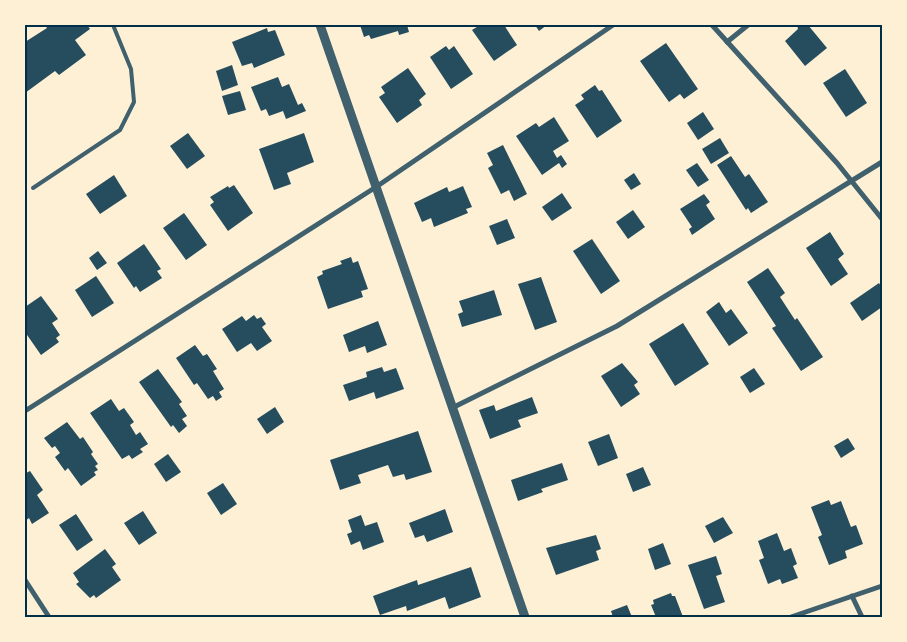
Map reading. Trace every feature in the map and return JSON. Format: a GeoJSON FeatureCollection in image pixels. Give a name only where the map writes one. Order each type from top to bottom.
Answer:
{"type":"FeatureCollection","features":[{"type":"Feature","properties":{"kind":"street"},"geometry":{"type":"LineString","coordinates":[[320,25],[451,408],[525,617]]}},
{"type":"Feature","properties":{"kind":"street"},"geometry":{"type":"LineString","coordinates":[[25,411],[376,187],[613,25]]}},
{"type":"Feature","properties":{"kind":"street"},"geometry":{"type":"LineString","coordinates":[[712,25],[853,181],[882,219]]}},
{"type":"Feature","properties":{"kind":"street"},"geometry":{"type":"LineString","coordinates":[[727,42],[748,25]]}},
{"type":"Feature","properties":{"kind":"street"},"geometry":{"type":"LineString","coordinates":[[451,408],[617,326],[882,162]]}},
{"type":"Feature","properties":{"kind":"street"},"geometry":{"type":"LineString","coordinates":[[25,580],[49,617]]}},
{"type":"Feature","properties":{"kind":"street"},"geometry":{"type":"LineString","coordinates":[[791,617],[882,586]]}},
{"type":"Feature","properties":{"kind":"street"},"geometry":{"type":"LineString","coordinates":[[852,596],[862,617]]}},
{"type":"Feature","properties":{"kind":"lane"},"geometry":{"type":"LineString","coordinates":[[34,188],[120,130],[134,102],[132,69],[113,25]]}},
{"type":"Feature","properties":{"kind":"building"},"geometry":{"type":"Polygon","coordinates":[[[45,25],[87,25],[90,29],[75,40],[86,55],[59,75],[55,71],[25,93],[25,42],[47,28],[45,25]]]}},
{"type":"Feature","properties":{"kind":"building"},"geometry":{"type":"Polygon","coordinates":[[[360,25],[407,25],[409,32],[399,35],[398,31],[371,39],[369,35],[364,37],[360,25]]]}},
{"type":"Feature","properties":{"kind":"building"},"geometry":{"type":"Polygon","coordinates":[[[480,25],[504,25],[517,45],[494,61],[472,30],[480,25]]]}},
{"type":"Feature","properties":{"kind":"building"},"geometry":{"type":"Polygon","coordinates":[[[535,25],[547,25],[539,31],[535,25]]]}},
{"type":"Feature","properties":{"kind":"building"},"geometry":{"type":"Polygon","coordinates":[[[797,25],[808,25],[827,48],[805,66],[785,41],[798,29],[797,25]]]}},
{"type":"Feature","properties":{"kind":"building"},"geometry":{"type":"Polygon","coordinates":[[[267,28],[268,32],[275,30],[285,55],[254,68],[252,63],[242,66],[232,42],[267,28]]]}},
{"type":"Feature","properties":{"kind":"building"},"geometry":{"type":"Polygon","coordinates":[[[666,43],[698,89],[684,99],[680,94],[669,102],[640,61],[666,43]]]}},
{"type":"Feature","properties":{"kind":"building"},"geometry":{"type":"Polygon","coordinates":[[[446,46],[449,50],[454,46],[473,74],[451,89],[430,57],[446,46]]]}},
{"type":"Feature","properties":{"kind":"building"},"geometry":{"type":"Polygon","coordinates":[[[232,65],[238,85],[222,91],[216,71],[232,65]]]}},
{"type":"Feature","properties":{"kind":"building"},"geometry":{"type":"Polygon","coordinates":[[[408,68],[426,94],[419,100],[422,105],[397,123],[379,97],[385,93],[381,87],[408,68]]]}},
{"type":"Feature","properties":{"kind":"building"},"geometry":{"type":"Polygon","coordinates":[[[845,69],[867,103],[846,117],[823,83],[845,69]]]}},
{"type":"Feature","properties":{"kind":"building"},"geometry":{"type":"Polygon","coordinates":[[[278,77],[282,87],[289,84],[298,105],[302,103],[306,111],[286,119],[283,111],[269,116],[266,109],[261,111],[251,87],[278,77]]]}},
{"type":"Feature","properties":{"kind":"building"},"geometry":{"type":"Polygon","coordinates":[[[595,85],[599,91],[602,90],[622,121],[597,138],[575,105],[584,99],[581,95],[595,85]]]}},
{"type":"Feature","properties":{"kind":"building"},"geometry":{"type":"Polygon","coordinates":[[[240,91],[246,110],[228,115],[222,96],[240,91]]]}},
{"type":"Feature","properties":{"kind":"building"},"geometry":{"type":"Polygon","coordinates":[[[703,112],[714,129],[698,140],[687,123],[703,112]]]}},
{"type":"Feature","properties":{"kind":"building"},"geometry":{"type":"Polygon","coordinates":[[[554,117],[569,141],[553,151],[557,158],[561,155],[567,164],[562,168],[559,163],[542,175],[516,136],[536,123],[539,127],[554,117]]]}},
{"type":"Feature","properties":{"kind":"building"},"geometry":{"type":"Polygon","coordinates":[[[188,133],[205,156],[187,169],[170,146],[188,133]]]}},
{"type":"Feature","properties":{"kind":"building"},"geometry":{"type":"Polygon","coordinates":[[[304,133],[314,162],[287,173],[291,184],[274,190],[259,149],[304,133]]]}},
{"type":"Feature","properties":{"kind":"building"},"geometry":{"type":"Polygon","coordinates":[[[720,138],[729,153],[711,164],[702,149],[720,138]]]}},
{"type":"Feature","properties":{"kind":"building"},"geometry":{"type":"Polygon","coordinates":[[[503,145],[527,194],[514,201],[509,190],[501,194],[488,168],[493,165],[487,153],[503,145]]]}},
{"type":"Feature","properties":{"kind":"building"},"geometry":{"type":"Polygon","coordinates":[[[731,156],[745,177],[749,174],[768,202],[751,213],[748,208],[746,210],[717,165],[731,156]]]}},
{"type":"Feature","properties":{"kind":"building"},"geometry":{"type":"Polygon","coordinates":[[[697,163],[709,180],[698,187],[686,170],[697,163]]]}},
{"type":"Feature","properties":{"kind":"building"},"geometry":{"type":"Polygon","coordinates":[[[634,173],[641,184],[631,190],[624,180],[634,173]]]}},
{"type":"Feature","properties":{"kind":"building"},"geometry":{"type":"Polygon","coordinates":[[[114,175],[127,196],[100,214],[86,194],[114,175]]]}},
{"type":"Feature","properties":{"kind":"building"},"geometry":{"type":"Polygon","coordinates":[[[234,185],[253,213],[228,231],[210,205],[214,202],[210,197],[228,186],[229,188],[234,185]]]}},
{"type":"Feature","properties":{"kind":"building"},"geometry":{"type":"Polygon","coordinates":[[[463,186],[472,207],[466,209],[468,213],[434,227],[431,218],[422,222],[414,203],[447,187],[449,192],[463,186]]]}},
{"type":"Feature","properties":{"kind":"building"},"geometry":{"type":"Polygon","coordinates":[[[562,193],[572,208],[552,221],[542,207],[562,193]]]}},
{"type":"Feature","properties":{"kind":"building"},"geometry":{"type":"Polygon","coordinates":[[[704,194],[710,202],[706,205],[715,219],[692,235],[689,229],[692,227],[680,209],[704,194]]]}},
{"type":"Feature","properties":{"kind":"building"},"geometry":{"type":"Polygon","coordinates":[[[633,210],[645,227],[628,239],[616,222],[633,210]]]}},
{"type":"Feature","properties":{"kind":"building"},"geometry":{"type":"Polygon","coordinates":[[[184,213],[207,245],[186,260],[163,228],[184,213]]]}},
{"type":"Feature","properties":{"kind":"building"},"geometry":{"type":"Polygon","coordinates":[[[507,219],[515,238],[497,245],[489,226],[507,219]]]}},
{"type":"Feature","properties":{"kind":"building"},"geometry":{"type":"Polygon","coordinates":[[[830,232],[844,254],[838,259],[848,274],[831,286],[806,248],[830,232]]]}},
{"type":"Feature","properties":{"kind":"building"},"geometry":{"type":"Polygon","coordinates":[[[592,239],[620,281],[601,294],[573,251],[592,239]]]}},
{"type":"Feature","properties":{"kind":"building"},"geometry":{"type":"Polygon","coordinates":[[[144,244],[161,269],[157,271],[162,278],[140,292],[136,286],[134,288],[117,263],[144,244]]]}},
{"type":"Feature","properties":{"kind":"building"},"geometry":{"type":"Polygon","coordinates":[[[98,251],[107,263],[97,270],[89,258],[98,251]]]}},
{"type":"Feature","properties":{"kind":"building"},"geometry":{"type":"Polygon","coordinates":[[[351,257],[353,263],[358,261],[368,289],[361,291],[363,297],[328,309],[317,277],[323,274],[322,271],[342,264],[340,261],[351,257]]]}},
{"type":"Feature","properties":{"kind":"building"},"geometry":{"type":"Polygon","coordinates":[[[768,268],[785,293],[780,297],[795,320],[797,318],[823,357],[801,371],[772,328],[776,326],[747,282],[768,268]]]}},
{"type":"Feature","properties":{"kind":"building"},"geometry":{"type":"Polygon","coordinates":[[[96,276],[114,303],[92,317],[75,290],[96,276]]]}},
{"type":"Feature","properties":{"kind":"building"},"geometry":{"type":"Polygon","coordinates":[[[541,277],[557,322],[535,330],[518,284],[541,277]]]}},
{"type":"Feature","properties":{"kind":"building"},"geometry":{"type":"Polygon","coordinates":[[[879,283],[882,288],[882,307],[862,321],[850,303],[879,283]]]}},
{"type":"Feature","properties":{"kind":"building"},"geometry":{"type":"Polygon","coordinates":[[[494,290],[502,315],[462,327],[458,314],[463,312],[459,301],[494,290]]]}},
{"type":"Feature","properties":{"kind":"building"},"geometry":{"type":"Polygon","coordinates":[[[41,296],[58,319],[52,323],[60,335],[56,338],[59,342],[41,355],[25,332],[25,307],[41,296]]]}},
{"type":"Feature","properties":{"kind":"building"},"geometry":{"type":"Polygon","coordinates":[[[719,302],[726,313],[731,309],[748,333],[729,346],[706,312],[719,302]]]}},
{"type":"Feature","properties":{"kind":"building"},"geometry":{"type":"Polygon","coordinates":[[[254,315],[257,319],[261,317],[266,324],[262,327],[272,341],[257,351],[251,343],[237,352],[222,329],[242,316],[246,321],[254,315]]]}},
{"type":"Feature","properties":{"kind":"building"},"geometry":{"type":"Polygon","coordinates":[[[378,321],[387,345],[367,353],[365,346],[349,352],[343,335],[378,321]]]}},
{"type":"Feature","properties":{"kind":"building"},"geometry":{"type":"Polygon","coordinates":[[[683,323],[709,364],[675,386],[649,344],[683,323]]]}},
{"type":"Feature","properties":{"kind":"building"},"geometry":{"type":"Polygon","coordinates":[[[195,345],[203,356],[207,354],[217,369],[213,371],[224,389],[219,392],[222,397],[216,401],[213,396],[208,399],[197,383],[194,385],[176,358],[195,345]]]}},
{"type":"Feature","properties":{"kind":"building"},"geometry":{"type":"Polygon","coordinates":[[[622,363],[638,382],[634,385],[640,394],[621,407],[601,376],[622,363]]]}},
{"type":"Feature","properties":{"kind":"building"},"geometry":{"type":"Polygon","coordinates":[[[382,367],[384,372],[396,368],[404,389],[376,399],[374,392],[349,401],[343,385],[367,377],[366,372],[382,367]]]}},
{"type":"Feature","properties":{"kind":"building"},"geometry":{"type":"Polygon","coordinates":[[[754,368],[765,384],[750,393],[740,377],[754,368]]]}},
{"type":"Feature","properties":{"kind":"building"},"geometry":{"type":"Polygon","coordinates":[[[158,369],[182,402],[179,404],[187,416],[182,419],[187,426],[179,433],[173,425],[171,427],[139,382],[158,369]]]}},
{"type":"Feature","properties":{"kind":"building"},"geometry":{"type":"Polygon","coordinates":[[[532,397],[538,413],[518,420],[521,427],[490,439],[479,410],[494,405],[496,411],[532,397]]]}},
{"type":"Feature","properties":{"kind":"building"},"geometry":{"type":"Polygon","coordinates":[[[111,399],[119,411],[124,408],[134,422],[130,425],[136,435],[140,432],[148,444],[140,449],[143,452],[132,459],[129,455],[122,459],[90,413],[111,399]]]}},
{"type":"Feature","properties":{"kind":"building"},"geometry":{"type":"Polygon","coordinates":[[[275,407],[284,422],[267,434],[257,419],[275,407]]]}},
{"type":"Feature","properties":{"kind":"building"},"geometry":{"type":"Polygon","coordinates":[[[67,422],[80,439],[83,437],[98,464],[95,466],[98,470],[94,472],[96,475],[81,486],[68,468],[65,471],[55,457],[60,453],[55,446],[52,448],[44,438],[67,422]]]}},
{"type":"Feature","properties":{"kind":"building"},"geometry":{"type":"Polygon","coordinates":[[[418,431],[432,472],[406,480],[404,474],[393,477],[388,465],[358,475],[361,483],[340,490],[330,460],[418,431]]]}},
{"type":"Feature","properties":{"kind":"building"},"geometry":{"type":"Polygon","coordinates":[[[609,434],[618,458],[598,466],[588,442],[609,434]]]}},
{"type":"Feature","properties":{"kind":"building"},"geometry":{"type":"Polygon","coordinates":[[[848,438],[855,449],[841,458],[834,446],[848,438]]]}},
{"type":"Feature","properties":{"kind":"building"},"geometry":{"type":"Polygon","coordinates":[[[168,454],[181,472],[166,482],[154,464],[168,454]]]}},
{"type":"Feature","properties":{"kind":"building"},"geometry":{"type":"Polygon","coordinates":[[[562,463],[568,480],[541,489],[543,492],[518,501],[511,480],[562,463]]]}},
{"type":"Feature","properties":{"kind":"building"},"geometry":{"type":"Polygon","coordinates":[[[643,467],[651,485],[633,492],[626,474],[643,467]]]}},
{"type":"Feature","properties":{"kind":"building"},"geometry":{"type":"Polygon","coordinates":[[[25,471],[26,473],[30,471],[43,490],[37,495],[49,513],[32,524],[29,518],[25,521],[25,471]]]}},
{"type":"Feature","properties":{"kind":"building"},"geometry":{"type":"Polygon","coordinates":[[[223,483],[237,504],[221,515],[207,493],[223,483]]]}},
{"type":"Feature","properties":{"kind":"building"},"geometry":{"type":"Polygon","coordinates":[[[829,500],[831,505],[841,501],[851,527],[856,525],[863,544],[845,551],[847,558],[829,565],[818,537],[822,535],[811,507],[829,500]]]}},
{"type":"Feature","properties":{"kind":"building"},"geometry":{"type":"Polygon","coordinates":[[[445,509],[453,532],[427,542],[424,535],[415,538],[409,523],[445,509]]]}},
{"type":"Feature","properties":{"kind":"building"},"geometry":{"type":"Polygon","coordinates":[[[143,511],[157,533],[139,545],[124,523],[143,511]]]}},
{"type":"Feature","properties":{"kind":"building"},"geometry":{"type":"Polygon","coordinates":[[[76,514],[93,540],[77,551],[59,525],[76,514]]]}},
{"type":"Feature","properties":{"kind":"building"},"geometry":{"type":"Polygon","coordinates":[[[361,515],[365,526],[377,522],[384,542],[363,550],[360,541],[351,545],[347,534],[352,532],[348,520],[361,515]]]}},
{"type":"Feature","properties":{"kind":"building"},"geometry":{"type":"Polygon","coordinates":[[[723,517],[733,533],[714,543],[705,526],[723,517]]]}},
{"type":"Feature","properties":{"kind":"building"},"geometry":{"type":"Polygon","coordinates":[[[777,533],[784,551],[791,548],[797,564],[793,566],[798,578],[782,584],[780,579],[768,584],[759,560],[764,558],[758,541],[777,533]]]}},
{"type":"Feature","properties":{"kind":"building"},"geometry":{"type":"Polygon","coordinates":[[[596,535],[601,549],[596,551],[599,560],[556,575],[546,548],[596,535]]]}},
{"type":"Feature","properties":{"kind":"building"},"geometry":{"type":"Polygon","coordinates":[[[663,543],[671,564],[655,570],[648,549],[663,543]]]}},
{"type":"Feature","properties":{"kind":"building"},"geometry":{"type":"Polygon","coordinates":[[[105,549],[116,564],[112,567],[121,580],[96,598],[94,595],[90,598],[76,584],[79,582],[73,573],[105,549]]]}},
{"type":"Feature","properties":{"kind":"building"},"geometry":{"type":"Polygon","coordinates":[[[716,556],[722,574],[716,576],[725,602],[704,609],[688,565],[716,556]]]}},
{"type":"Feature","properties":{"kind":"building"},"geometry":{"type":"Polygon","coordinates":[[[471,567],[481,597],[449,609],[445,597],[407,611],[406,606],[380,615],[373,596],[417,580],[418,585],[471,567]]]}},
{"type":"Feature","properties":{"kind":"building"},"geometry":{"type":"Polygon","coordinates":[[[671,593],[672,596],[675,596],[683,617],[656,617],[651,605],[654,604],[653,600],[671,593]]]}},
{"type":"Feature","properties":{"kind":"building"},"geometry":{"type":"Polygon","coordinates":[[[627,605],[632,617],[613,617],[611,611],[627,605]]]}}]}
